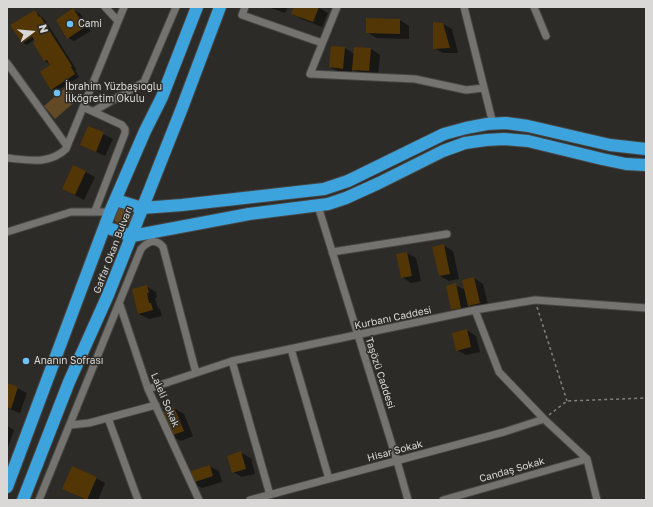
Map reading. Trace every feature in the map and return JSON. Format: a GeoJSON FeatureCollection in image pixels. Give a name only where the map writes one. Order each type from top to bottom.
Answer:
{"type":"FeatureCollection","features":[{"type":"Feature","properties":{"kind":"highway","name":"Gaffar Okan Bulvarı"},"geometry":{"type":"LineString","coordinates":[[7,487],[110,212],[145,131],[162,97],[197,7]]}},
{"type":"Feature","properties":{"kind":"highway","name":"Gaffar Okan Bulvarı"},"geometry":{"type":"LineString","coordinates":[[23,500],[69,382],[108,295],[132,236],[220,7]]}},
{"type":"Feature","properties":{"kind":"highway"},"geometry":{"type":"LineString","coordinates":[[116,200],[142,208],[324,189],[348,181],[444,134],[466,128],[493,124],[506,123],[528,126],[610,145],[646,149]]}},
{"type":"Feature","properties":{"kind":"highway"},"geometry":{"type":"LineString","coordinates":[[105,227],[132,236],[249,214],[318,206],[346,198],[443,151],[465,144],[486,140],[504,139],[528,141],[608,161],[626,164],[646,164]]}},
{"type":"Feature","properties":{"kind":"street"},"geometry":{"type":"LineString","coordinates":[[105,7],[118,21]]}},
{"type":"Feature","properties":{"kind":"street"},"geometry":{"type":"LineString","coordinates":[[7,158],[35,161],[46,160],[59,154],[67,146],[124,7]]}},
{"type":"Feature","properties":{"kind":"street"},"geometry":{"type":"LineString","coordinates":[[94,112],[144,82],[176,7]]}},
{"type":"Feature","properties":{"kind":"street"},"geometry":{"type":"LineString","coordinates":[[245,7],[242,15],[322,44]]}},
{"type":"Feature","properties":{"kind":"street"},"geometry":{"type":"LineString","coordinates":[[336,7],[310,74],[414,79],[470,91],[484,88]]}},
{"type":"Feature","properties":{"kind":"street"},"geometry":{"type":"LineString","coordinates":[[464,7],[493,124]]}},
{"type":"Feature","properties":{"kind":"street"},"geometry":{"type":"LineString","coordinates":[[534,7],[546,36]]}},
{"type":"Feature","properties":{"kind":"street"},"geometry":{"type":"LineString","coordinates":[[7,63],[67,146]]}},
{"type":"Feature","properties":{"kind":"street"},"geometry":{"type":"LineString","coordinates":[[83,107],[122,125],[125,129],[125,133],[95,211]]}},
{"type":"Feature","properties":{"kind":"street","name":"Taşözü Caddesi"},"geometry":{"type":"LineString","coordinates":[[318,206],[408,500]]}},
{"type":"Feature","properties":{"kind":"street"},"geometry":{"type":"LineString","coordinates":[[7,232],[71,212],[110,212]]}},
{"type":"Feature","properties":{"kind":"street"},"geometry":{"type":"LineString","coordinates":[[332,252],[447,234]]}},
{"type":"Feature","properties":{"kind":"street"},"geometry":{"type":"LineString","coordinates":[[39,500],[120,305],[141,249],[151,241],[160,243],[164,251],[196,373]]}},
{"type":"Feature","properties":{"kind":"street","name":"Kurbanı Caddesi"},"geometry":{"type":"LineString","coordinates":[[148,388],[232,361],[358,336],[475,310],[535,300],[646,308]]}},
{"type":"Feature","properties":{"kind":"street","name":"Laleli Sokak"},"geometry":{"type":"LineString","coordinates":[[120,305],[148,388],[199,500]]}},
{"type":"Feature","properties":{"kind":"street"},"geometry":{"type":"LineString","coordinates":[[475,310],[499,372],[544,419],[587,459],[597,500]]}},
{"type":"Feature","properties":{"kind":"street"},"geometry":{"type":"LineString","coordinates":[[291,349],[329,479]]}},
{"type":"Feature","properties":{"kind":"street"},"geometry":{"type":"LineString","coordinates":[[232,361],[270,495]]}},
{"type":"Feature","properties":{"kind":"street"},"geometry":{"type":"LineString","coordinates":[[70,425],[89,423],[156,406]]}},
{"type":"Feature","properties":{"kind":"street"},"geometry":{"type":"LineString","coordinates":[[108,418],[138,500]]}},
{"type":"Feature","properties":{"kind":"street","name":"Hisar Sokak"},"geometry":{"type":"LineString","coordinates":[[250,500],[504,432],[544,419]]}},
{"type":"Feature","properties":{"kind":"street","name":"Candaş Sokak"},"geometry":{"type":"LineString","coordinates":[[443,500],[587,459]]}},
{"type":"Feature","properties":{"kind":"path"},"geometry":{"type":"LineString","coordinates":[[535,300],[567,401]]}},
{"type":"Feature","properties":{"kind":"path"},"geometry":{"type":"LineString","coordinates":[[544,419],[567,401],[646,398]]}},
{"type":"Feature","properties":{"kind":"shaded area"},"geometry":{"type":"Polygon","coordinates":[[[67,86],[78,99],[55,119],[44,106],[67,86]]]}},
{"type":"Feature","properties":{"kind":"shaded area"},"geometry":{"type":"Polygon","coordinates":[[[117,206],[131,209],[133,216],[129,223],[120,226],[113,219],[117,206]]]}},
{"type":"Feature","properties":{"kind":"building"},"geometry":{"type":"Polygon","coordinates":[[[294,7],[319,7],[313,22],[291,14],[294,7]]]}},
{"type":"Feature","properties":{"kind":"building","name":"Cami"},"geometry":{"type":"Polygon","coordinates":[[[73,8],[85,27],[67,39],[56,20],[73,8]]]}},
{"type":"Feature","properties":{"kind":"building"},"geometry":{"type":"Polygon","coordinates":[[[35,10],[72,66],[71,67],[75,74],[51,90],[40,72],[50,65],[47,60],[44,61],[33,43],[35,42],[32,36],[22,43],[10,25],[35,10]]]}},
{"type":"Feature","properties":{"kind":"building"},"geometry":{"type":"Polygon","coordinates":[[[366,18],[400,19],[400,34],[366,33],[366,18]]]}},
{"type":"Feature","properties":{"kind":"building"},"geometry":{"type":"Polygon","coordinates":[[[433,22],[443,23],[450,48],[433,49],[433,22]]]}},
{"type":"Feature","properties":{"kind":"building"},"geometry":{"type":"Polygon","coordinates":[[[331,46],[345,47],[343,69],[329,67],[331,46]]]}},
{"type":"Feature","properties":{"kind":"building"},"geometry":{"type":"Polygon","coordinates":[[[354,47],[371,48],[369,71],[352,70],[354,47]]]}},
{"type":"Feature","properties":{"kind":"building"},"geometry":{"type":"Polygon","coordinates":[[[88,126],[104,132],[96,152],[80,145],[88,126]]]}},
{"type":"Feature","properties":{"kind":"building"},"geometry":{"type":"Polygon","coordinates":[[[73,165],[86,171],[75,195],[62,189],[73,165]]]}},
{"type":"Feature","properties":{"kind":"building"},"geometry":{"type":"Polygon","coordinates":[[[444,244],[450,274],[439,276],[432,247],[444,244]]]}},
{"type":"Feature","properties":{"kind":"building"},"geometry":{"type":"Polygon","coordinates":[[[407,252],[412,276],[401,278],[396,254],[407,252]]]}},
{"type":"Feature","properties":{"kind":"building"},"geometry":{"type":"Polygon","coordinates":[[[474,277],[480,303],[468,306],[462,280],[474,277]]]}},
{"type":"Feature","properties":{"kind":"building"},"geometry":{"type":"Polygon","coordinates":[[[456,283],[461,308],[451,310],[446,286],[456,283]]]}},
{"type":"Feature","properties":{"kind":"building"},"geometry":{"type":"Polygon","coordinates":[[[147,285],[149,303],[151,303],[153,310],[138,314],[132,289],[147,285]]]}},
{"type":"Feature","properties":{"kind":"building"},"geometry":{"type":"Polygon","coordinates":[[[467,329],[471,347],[456,351],[452,333],[467,329]]]}},
{"type":"Feature","properties":{"kind":"building"},"geometry":{"type":"Polygon","coordinates":[[[7,383],[18,387],[11,409],[7,407],[7,383]]]}},
{"type":"Feature","properties":{"kind":"building"},"geometry":{"type":"Polygon","coordinates":[[[174,407],[184,431],[170,436],[161,413],[174,407]]]}},
{"type":"Feature","properties":{"kind":"building"},"geometry":{"type":"Polygon","coordinates":[[[241,451],[246,469],[232,473],[227,456],[241,451]]]}},
{"type":"Feature","properties":{"kind":"building"},"geometry":{"type":"Polygon","coordinates":[[[210,465],[213,476],[192,483],[188,472],[210,465]]]}},
{"type":"Feature","properties":{"kind":"building"},"geometry":{"type":"Polygon","coordinates":[[[72,466],[97,477],[87,500],[62,489],[72,466]]]}},
{"type":"Feature","properties":{"kind":"place","name":"Cami"},"geometry":{"type":"Point","coordinates":[70,24]}},
{"type":"Feature","properties":{"kind":"place","name":"İbrahim Yüzbaşıoğlu İlköğretim Okulu"},"geometry":{"type":"Point","coordinates":[57,93]}},
{"type":"Feature","properties":{"kind":"place","name":"Ananın Sofrası"},"geometry":{"type":"Point","coordinates":[26,361]}}]}
